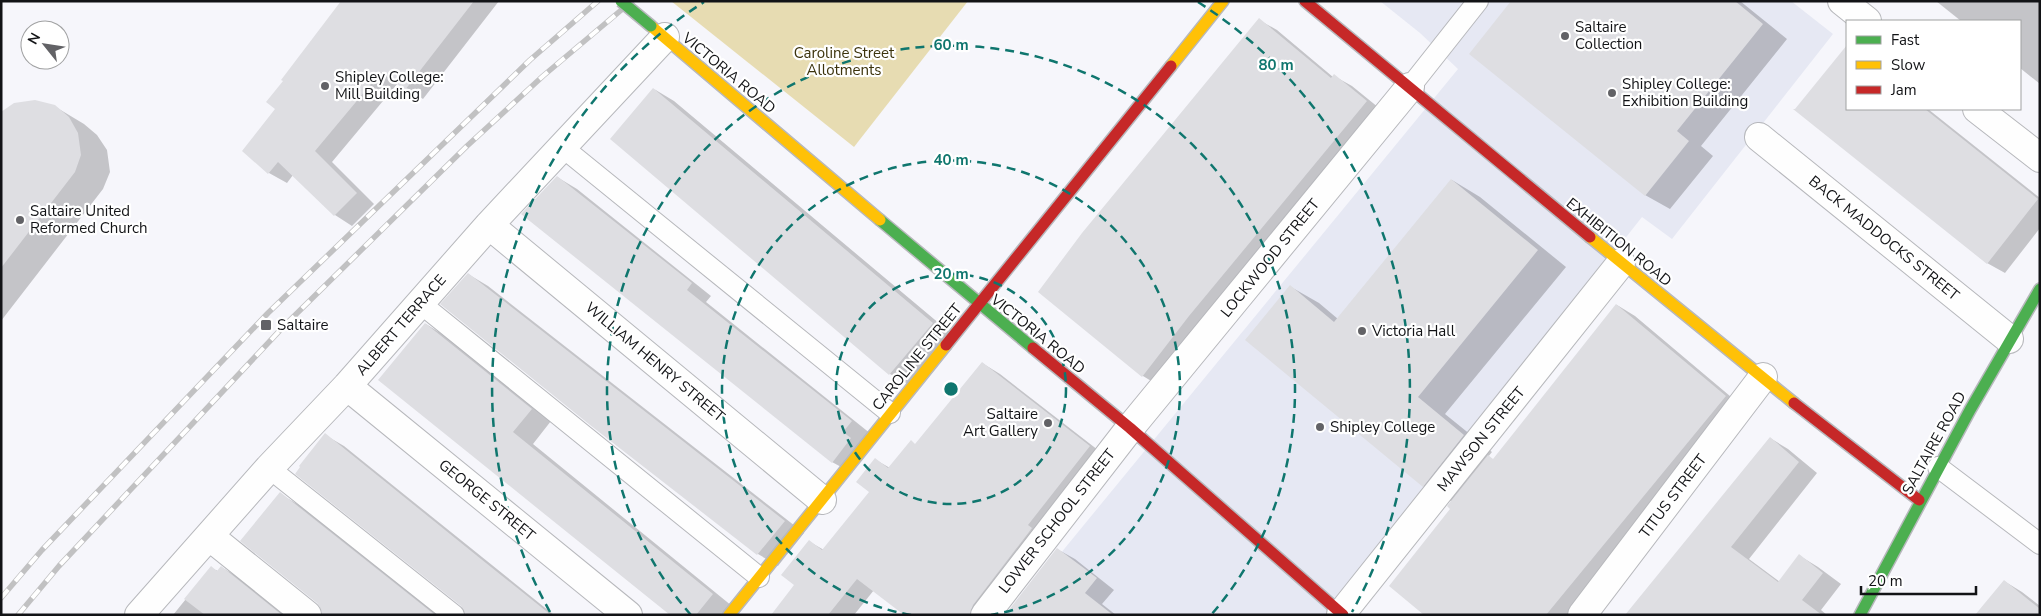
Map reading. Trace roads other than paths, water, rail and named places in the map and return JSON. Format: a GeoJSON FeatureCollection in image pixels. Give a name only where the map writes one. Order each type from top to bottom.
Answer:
{"type":"FeatureCollection","features":[{"type":"Feature","properties":{"kind":"street","name":"VICTORIA ROAD"},"geometry":{"type":"LineString","coordinates":[[621,1],[978,304],[1130,428],[1342,614]]}},
{"type":"Feature","properties":{"kind":"street","name":"CAROLINE STREET"},"geometry":{"type":"LineString","coordinates":[[729,615],[1223,1]]}},
{"type":"Feature","properties":{"kind":"street","name":"EXHIBITION ROAD"},"geometry":{"type":"LineString","coordinates":[[1305,1],[1621,263],[1840,440],[1919,500]]}},
{"type":"Feature","properties":{"kind":"street"},"geometry":{"type":"LineString","coordinates":[[1842,1],[1866,20]]}},
{"type":"Feature","properties":{"kind":"street","name":"ALBERT TERRACE"},"geometry":{"type":"LineString","coordinates":[[151,611],[209,536],[269,468],[347,386],[561,146],[658,32]]}},
{"type":"Feature","properties":{"kind":"street","name":"LOCKWOOD STREET"},"geometry":{"type":"LineString","coordinates":[[1130,428],[1410,87]]}},
{"type":"Feature","properties":{"kind":"street"},"geometry":{"type":"LineString","coordinates":[[1978,110],[2040,158]]}},
{"type":"Feature","properties":{"kind":"street","name":"BACK MADDOCKS STREET"},"geometry":{"type":"LineString","coordinates":[[1759,137],[2009,340]]}},
{"type":"Feature","properties":{"kind":"street","name":"WILLIAM HENRY STREET"},"geometry":{"type":"LineString","coordinates":[[489,225],[822,500]]}},
{"type":"Feature","properties":{"kind":"street","name":"MAWSON STREET"},"geometry":{"type":"LineString","coordinates":[[1342,614],[1621,263]]}},
{"type":"Feature","properties":{"kind":"street","name":"SALTAIRE ROAD"},"geometry":{"type":"LineString","coordinates":[[1860,615],[1919,500],[2009,340],[2039,292]]}},
{"type":"Feature","properties":{"kind":"street","name":"TITUS STREET"},"geometry":{"type":"LineString","coordinates":[[1582,615],[1763,378]]}},
{"type":"Feature","properties":{"kind":"street","name":"GEORGE STREET"},"geometry":{"type":"LineString","coordinates":[[347,386],[628,615]]}},
{"type":"Feature","properties":{"kind":"street","name":"LOWER SCHOOL STREET"},"geometry":{"type":"LineString","coordinates":[[985,615],[1130,428]]}},
{"type":"Feature","properties":{"kind":"street"},"geometry":{"type":"LineString","coordinates":[[209,536],[307,615]]}},
{"type":"Feature","properties":{"kind":"lane"},"geometry":{"type":"LineString","coordinates":[[1410,87],[1478,1]]}},
{"type":"Feature","properties":{"kind":"lane"},"geometry":{"type":"LineString","coordinates":[[561,146],[890,413]]}},
{"type":"Feature","properties":{"kind":"lane"},"geometry":{"type":"LineString","coordinates":[[420,303],[759,577]]}},
{"type":"Feature","properties":{"kind":"lane"},"geometry":{"type":"LineString","coordinates":[[1938,467],[2040,544]]}},
{"type":"Feature","properties":{"kind":"lane"},"geometry":{"type":"LineString","coordinates":[[269,468],[454,615]]}},
{"type":"Feature","properties":{"kind":"railway"},"geometry":{"type":"LineString","coordinates":[[1,598],[42,550],[268,313],[530,60],[598,1]]}},
{"type":"Feature","properties":{"kind":"railway"},"geometry":{"type":"LineString","coordinates":[[18,615],[59,566],[284,326],[467,146],[543,76],[632,1]]}},
{"type":"Feature","properties":{"kind":"place","name":"Saltaire Collection"},"geometry":{"type":"Point","coordinates":[1565,36]}},
{"type":"Feature","properties":{"kind":"place","name":"Shipley College: Mill Building"},"geometry":{"type":"Point","coordinates":[325,86]}},
{"type":"Feature","properties":{"kind":"place","name":"Shipley College: Exhibition Building"},"geometry":{"type":"Point","coordinates":[1612,93]}},
{"type":"Feature","properties":{"kind":"place","name":"Saltaire United Reformed Church"},"geometry":{"type":"Point","coordinates":[20,220]}},
{"type":"Feature","properties":{"kind":"place","name":"Saltaire"},"geometry":{"type":"Point","coordinates":[266,325]}},
{"type":"Feature","properties":{"kind":"place","name":"Victoria Hall"},"geometry":{"type":"Point","coordinates":[1362,331]}},
{"type":"Feature","properties":{"kind":"place","name":"Saltaire Art Gallery"},"geometry":{"type":"Point","coordinates":[1048,423]}},
{"type":"Feature","properties":{"kind":"place","name":"Shipley College"},"geometry":{"type":"Point","coordinates":[1320,427]}},
{"type":"Feature","properties":{"kind":"park label","name":"Caroline Street Allotments"},"geometry":{"type":"Point","coordinates":[844,62]}}]}
